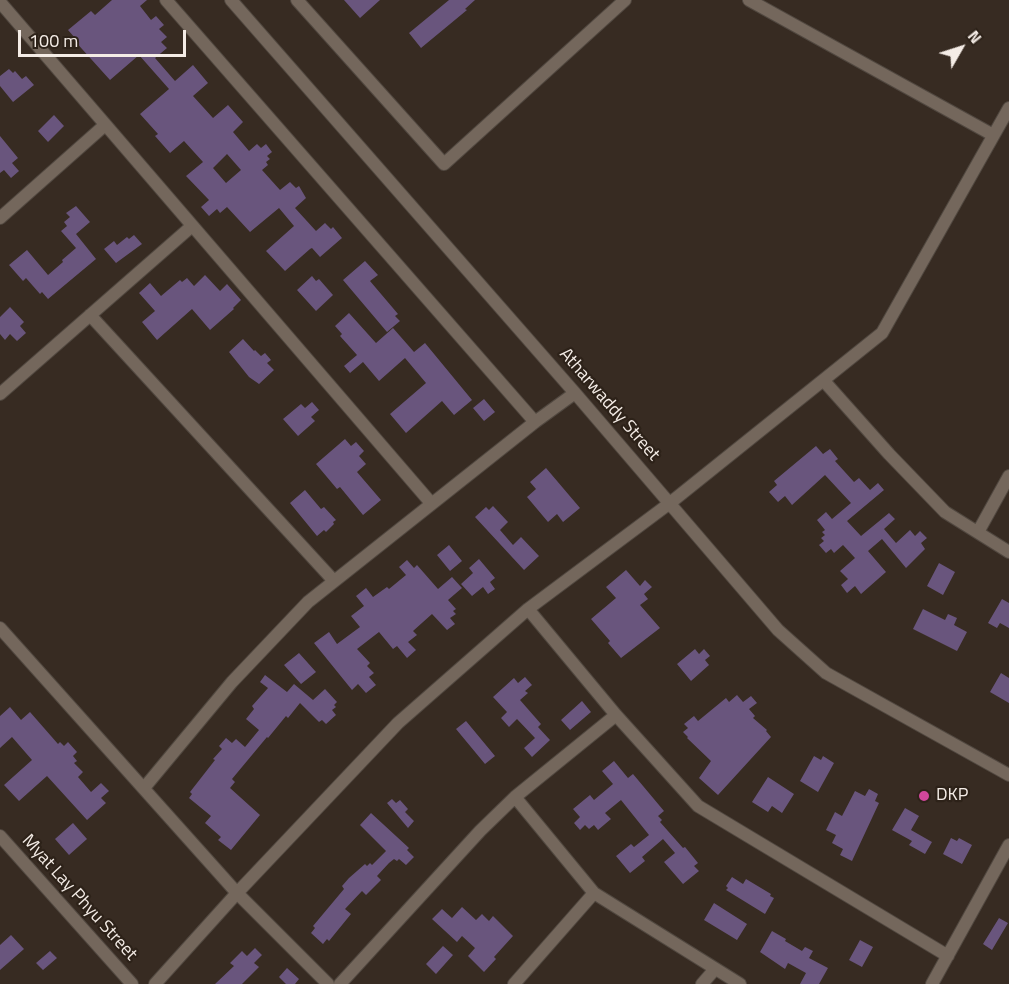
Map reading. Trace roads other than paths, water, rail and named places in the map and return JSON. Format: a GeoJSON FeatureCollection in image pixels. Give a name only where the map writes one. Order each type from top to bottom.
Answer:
{"type":"FeatureCollection","features":[{"type":"Feature","properties":{"kind":"street"},"geometry":{"type":"LineString","coordinates":[[166,0],[535,422]]}},
{"type":"Feature","properties":{"kind":"street","name":"Atharwaddy Street"},"geometry":{"type":"LineString","coordinates":[[231,0],[576,393],[778,630],[826,673],[1009,775]]}},
{"type":"Feature","properties":{"kind":"street"},"geometry":{"type":"LineString","coordinates":[[297,0],[444,164],[625,0]]}},
{"type":"Feature","properties":{"kind":"street"},"geometry":{"type":"LineString","coordinates":[[749,0],[993,135]]}},
{"type":"Feature","properties":{"kind":"street"},"geometry":{"type":"LineString","coordinates":[[0,2],[431,503]]}},
{"type":"Feature","properties":{"kind":"street"},"geometry":{"type":"LineString","coordinates":[[155,984],[237,893],[398,723],[528,609],[670,503],[882,333],[1009,108]]}},
{"type":"Feature","properties":{"kind":"street"},"geometry":{"type":"LineString","coordinates":[[0,218],[105,125]]}},
{"type":"Feature","properties":{"kind":"street"},"geometry":{"type":"LineString","coordinates":[[0,394],[192,226]]}},
{"type":"Feature","properties":{"kind":"street"},"geometry":{"type":"LineString","coordinates":[[90,315],[334,581]]}},
{"type":"Feature","properties":{"kind":"street"},"geometry":{"type":"LineString","coordinates":[[824,381],[945,512],[1009,552]]}},
{"type":"Feature","properties":{"kind":"street"},"geometry":{"type":"LineString","coordinates":[[144,788],[232,681],[308,602],[431,503],[576,393]]}},
{"type":"Feature","properties":{"kind":"street"},"geometry":{"type":"LineString","coordinates":[[978,532],[1009,476]]}},
{"type":"Feature","properties":{"kind":"street"},"geometry":{"type":"LineString","coordinates":[[528,609],[616,715],[698,806],[948,956]]}},
{"type":"Feature","properties":{"kind":"street"},"geometry":{"type":"LineString","coordinates":[[0,628],[237,893],[328,984]]}},
{"type":"Feature","properties":{"kind":"street"},"geometry":{"type":"LineString","coordinates":[[340,984],[480,831],[515,797],[616,715]]}},
{"type":"Feature","properties":{"kind":"street"},"geometry":{"type":"LineString","coordinates":[[515,797],[594,893],[740,984]]}},
{"type":"Feature","properties":{"kind":"street","name":"Myat Lay Phyu Street"},"geometry":{"type":"LineString","coordinates":[[0,836],[132,984]]}},
{"type":"Feature","properties":{"kind":"street"},"geometry":{"type":"LineString","coordinates":[[932,984],[1009,845]]}},
{"type":"Feature","properties":{"kind":"street"},"geometry":{"type":"LineString","coordinates":[[514,984],[594,893]]}},
{"type":"Feature","properties":{"kind":"street"},"geometry":{"type":"LineString","coordinates":[[702,984],[715,969]]}},
{"type":"Feature","properties":{"kind":"place","name":"DKP"},"geometry":{"type":"Point","coordinates":[924,796]}}]}
